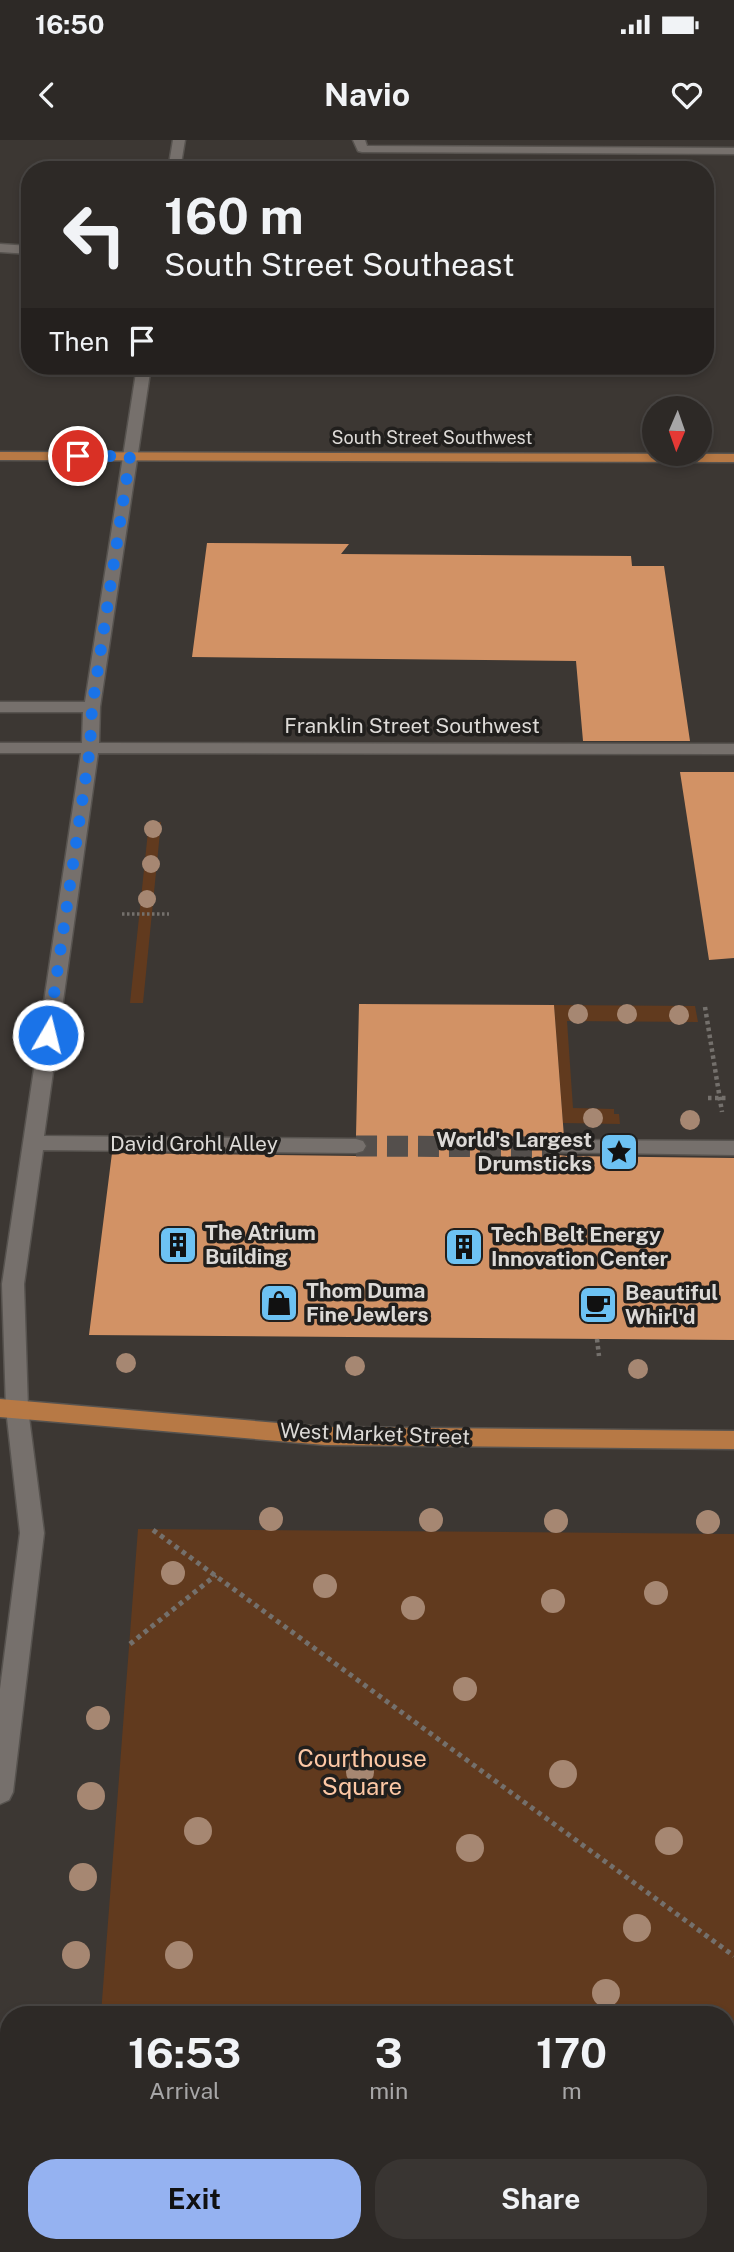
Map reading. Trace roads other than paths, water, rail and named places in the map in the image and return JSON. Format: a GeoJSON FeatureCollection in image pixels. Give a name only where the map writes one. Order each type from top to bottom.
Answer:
{"type":"FeatureCollection","features":[{"type":"Feature","properties":{"kind":"main road","name":"South Street Southwest"},"geometry":{"type":"LineString","coordinates":[[0,456],[734,458]]}},
{"type":"Feature","properties":{"kind":"main road","name":"West Market Street"},"geometry":{"type":"LineString","coordinates":[[8,1409],[325,1436],[734,1440]]}},
{"type":"Feature","properties":{"kind":"street"},"geometry":{"type":"LineString","coordinates":[[176,161],[179,140]]}},
{"type":"Feature","properties":{"kind":"street"},"geometry":{"type":"LineString","coordinates":[[359,140],[362,149],[734,151]]}},
{"type":"Feature","properties":{"kind":"street"},"geometry":{"type":"LineString","coordinates":[[0,248],[21,249]]}},
{"type":"Feature","properties":{"kind":"street"},"geometry":{"type":"LineString","coordinates":[[0,1792],[32,1533],[8,1409],[13,1284],[90,748],[92,708],[143,375]]}},
{"type":"Feature","properties":{"kind":"street"},"geometry":{"type":"LineString","coordinates":[[0,707],[92,708]]}},
{"type":"Feature","properties":{"kind":"street","name":"Franklin Street Southwest"},"geometry":{"type":"LineString","coordinates":[[0,748],[734,749]]}},
{"type":"Feature","properties":{"kind":"street","name":"David Grohl Alley"},"geometry":{"type":"LineString","coordinates":[[33,1143],[356,1146]]}},
{"type":"Feature","properties":{"kind":"street"},"geometry":{"type":"LineString","coordinates":[[553,1147],[731,1148]]}},
{"type":"Feature","properties":{"kind":"tunnel"},"geometry":{"type":"LineString","coordinates":[[356,1146],[553,1147]]}},
{"type":"Feature","properties":{"kind":"place","name":"World's Largest Drumsticks"},"geometry":{"type":"Point","coordinates":[619,1152]}},
{"type":"Feature","properties":{"kind":"place","name":"The Atrium Building"},"geometry":{"type":"Point","coordinates":[178,1245]}},
{"type":"Feature","properties":{"kind":"place","name":"Tech Belt Energy Innovation Center"},"geometry":{"type":"Point","coordinates":[464,1247]}},
{"type":"Feature","properties":{"kind":"place","name":"Thom Duma Fine Jewlers"},"geometry":{"type":"Point","coordinates":[279,1303]}},
{"type":"Feature","properties":{"kind":"place","name":"Beautiful Whirl'd"},"geometry":{"type":"Point","coordinates":[598,1305]}},
{"type":"Feature","properties":{"kind":"park label","name":"Courthouse Square"},"geometry":{"type":"Point","coordinates":[362,1773]}}]}
